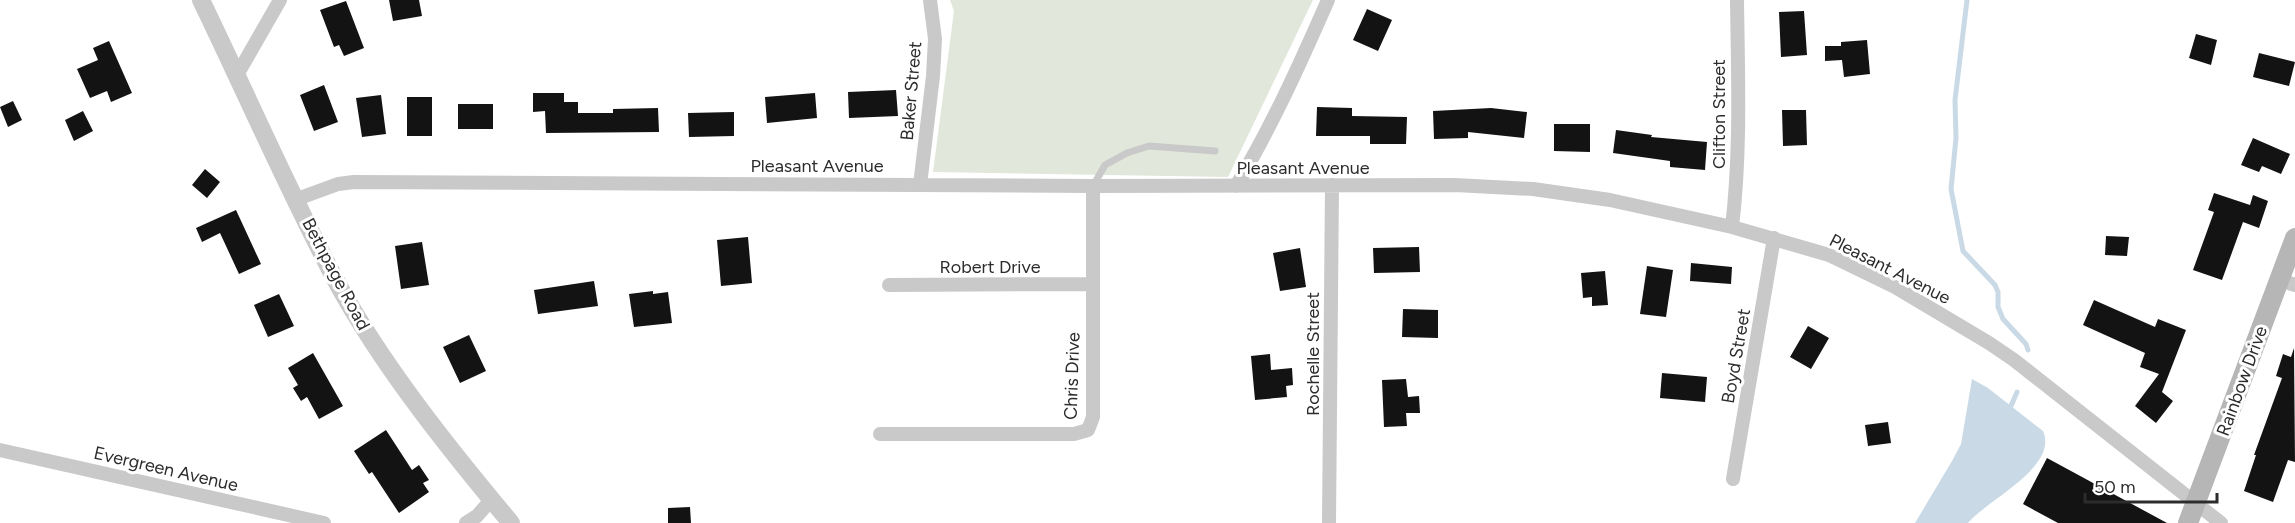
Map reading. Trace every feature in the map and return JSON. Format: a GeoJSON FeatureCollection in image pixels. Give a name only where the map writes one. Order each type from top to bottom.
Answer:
{"type":"FeatureCollection","features":[{"type":"Feature","properties":{"kind":"main road","name":"Rainbow Drive"},"geometry":{"type":"LineString","coordinates":[[2188,523],[2287,282],[2295,238]]}},
{"type":"Feature","properties":{"kind":"street","name":"Bethpage Road"},"geometry":{"type":"LineString","coordinates":[[201,0],[336,280],[363,326],[398,377],[511,523]]}},
{"type":"Feature","properties":{"kind":"street"},"geometry":{"type":"LineString","coordinates":[[237,75],[280,0]]}},
{"type":"Feature","properties":{"kind":"street","name":"Baker Street"},"geometry":{"type":"LineString","coordinates":[[920,184],[933,76],[935,39],[930,0]]}},
{"type":"Feature","properties":{"kind":"street"},"geometry":{"type":"LineString","coordinates":[[1236,186],[1260,145],[1305,54],[1328,0]]}},
{"type":"Feature","properties":{"kind":"street","name":"Clifton Street"},"geometry":{"type":"LineString","coordinates":[[1732,227],[1739,118],[1737,0]]}},
{"type":"Feature","properties":{"kind":"street","name":"Pleasant Avenue"},"geometry":{"type":"LineString","coordinates":[[297,199],[338,184],[354,182],[1093,186],[1455,185],[1533,189],[1610,200],[1774,238],[1829,255],[1895,287],[1989,343],[2221,523]]}},
{"type":"Feature","properties":{"kind":"street","name":"Rochelle Street"},"geometry":{"type":"LineString","coordinates":[[1329,523],[1332,185]]}},
{"type":"Feature","properties":{"kind":"street","name":"Chris Drive"},"geometry":{"type":"LineString","coordinates":[[880,434],[1074,434],[1088,430],[1093,417],[1093,186]]}},
{"type":"Feature","properties":{"kind":"street","name":"Boyd Street"},"geometry":{"type":"LineString","coordinates":[[1733,479],[1774,238]]}},
{"type":"Feature","properties":{"kind":"street","name":"Robert Drive"},"geometry":{"type":"LineString","coordinates":[[889,285],[1092,284]]}},
{"type":"Feature","properties":{"kind":"street","name":"Evergreen Avenue"},"geometry":{"type":"LineString","coordinates":[[0,450],[324,523]]}},
{"type":"Feature","properties":{"kind":"street"},"geometry":{"type":"LineString","coordinates":[[466,523],[477,516],[491,500]]}},
{"type":"Feature","properties":{"kind":"lane"},"geometry":{"type":"LineString","coordinates":[[1093,186],[1105,165],[1127,153],[1149,146],[1215,151]]}},
{"type":"Feature","properties":{"kind":"shaded area"},"geometry":{"type":"Polygon","coordinates":[[[950,0],[1313,0],[1228,177],[933,172],[954,11],[950,0]]]}},
{"type":"Feature","properties":{"kind":"water"},"geometry":{"type":"Polygon","coordinates":[[[1972,379],[1988,388],[2043,431],[2045,444],[2041,457],[2019,482],[1968,523],[1915,523],[1961,444],[1972,379]]]}},
{"type":"Feature","properties":{"kind":"building"},"geometry":{"type":"Polygon","coordinates":[[[389,0],[419,0],[422,16],[393,21],[389,0]]]}},
{"type":"Feature","properties":{"kind":"building"},"geometry":{"type":"Polygon","coordinates":[[[346,1],[364,48],[344,56],[339,45],[334,47],[320,10],[346,1]]]}},
{"type":"Feature","properties":{"kind":"building"},"geometry":{"type":"Polygon","coordinates":[[[1367,9],[1392,20],[1378,51],[1353,40],[1367,9]]]}},
{"type":"Feature","properties":{"kind":"building"},"geometry":{"type":"Polygon","coordinates":[[[1804,11],[1807,55],[1781,57],[1779,12],[1804,11]]]}},
{"type":"Feature","properties":{"kind":"building"},"geometry":{"type":"Polygon","coordinates":[[[2196,34],[2217,40],[2211,65],[2189,58],[2196,34]]]}},
{"type":"Feature","properties":{"kind":"building"},"geometry":{"type":"Polygon","coordinates":[[[1867,40],[1870,74],[1844,77],[1842,60],[1825,61],[1825,46],[1841,46],[1841,42],[1867,40]]]}},
{"type":"Feature","properties":{"kind":"building"},"geometry":{"type":"Polygon","coordinates":[[[109,41],[132,93],[111,102],[107,91],[90,98],[77,69],[98,60],[93,48],[109,41]]]}},
{"type":"Feature","properties":{"kind":"building"},"geometry":{"type":"Polygon","coordinates":[[[2259,53],[2295,62],[2289,86],[2253,77],[2259,53]]]}},
{"type":"Feature","properties":{"kind":"building"},"geometry":{"type":"Polygon","coordinates":[[[324,85],[338,122],[314,131],[300,95],[324,85]]]}},
{"type":"Feature","properties":{"kind":"building"},"geometry":{"type":"Polygon","coordinates":[[[896,90],[898,116],[849,118],[848,92],[896,90]]]}},
{"type":"Feature","properties":{"kind":"building"},"geometry":{"type":"Polygon","coordinates":[[[533,93],[564,93],[564,102],[578,102],[578,113],[613,113],[613,109],[658,108],[659,132],[546,133],[545,111],[533,112],[533,93]]]}},
{"type":"Feature","properties":{"kind":"building"},"geometry":{"type":"Polygon","coordinates":[[[815,93],[817,118],[767,123],[765,97],[815,93]]]}},
{"type":"Feature","properties":{"kind":"building"},"geometry":{"type":"Polygon","coordinates":[[[381,95],[386,134],[362,137],[356,98],[381,95]]]}},
{"type":"Feature","properties":{"kind":"building"},"geometry":{"type":"Polygon","coordinates":[[[407,97],[432,97],[432,136],[407,136],[407,97]]]}},
{"type":"Feature","properties":{"kind":"building"},"geometry":{"type":"Polygon","coordinates":[[[13,101],[22,120],[8,127],[0,107],[13,101]]]}},
{"type":"Feature","properties":{"kind":"building"},"geometry":{"type":"Polygon","coordinates":[[[458,104],[493,104],[493,129],[458,129],[458,104]]]}},
{"type":"Feature","properties":{"kind":"building"},"geometry":{"type":"Polygon","coordinates":[[[1317,107],[1352,108],[1352,116],[1407,117],[1406,144],[1370,144],[1370,136],[1316,136],[1317,107]]]}},
{"type":"Feature","properties":{"kind":"building"},"geometry":{"type":"Polygon","coordinates":[[[1491,108],[1527,112],[1524,138],[1468,132],[1468,138],[1434,139],[1433,111],[1491,108]]]}},
{"type":"Feature","properties":{"kind":"building"},"geometry":{"type":"Polygon","coordinates":[[[1782,110],[1806,110],[1807,145],[1783,146],[1782,110]]]}},
{"type":"Feature","properties":{"kind":"building"},"geometry":{"type":"Polygon","coordinates":[[[83,111],[93,131],[74,141],[65,120],[83,111]]]}},
{"type":"Feature","properties":{"kind":"building"},"geometry":{"type":"Polygon","coordinates":[[[734,112],[734,136],[689,137],[688,113],[734,112]]]}},
{"type":"Feature","properties":{"kind":"building"},"geometry":{"type":"Polygon","coordinates":[[[1554,124],[1590,124],[1590,152],[1554,151],[1554,124]]]}},
{"type":"Feature","properties":{"kind":"building"},"geometry":{"type":"Polygon","coordinates":[[[1616,130],[1652,135],[1651,137],[1707,142],[1705,170],[1670,167],[1670,161],[1613,153],[1616,130]]]}},
{"type":"Feature","properties":{"kind":"building"},"geometry":{"type":"Polygon","coordinates":[[[2253,138],[2290,154],[2281,174],[2262,166],[2259,172],[2241,165],[2253,138]]]}},
{"type":"Feature","properties":{"kind":"building"},"geometry":{"type":"Polygon","coordinates":[[[205,169],[220,182],[207,198],[192,185],[205,169]]]}},
{"type":"Feature","properties":{"kind":"building"},"geometry":{"type":"Polygon","coordinates":[[[2214,193],[2250,205],[2253,195],[2268,201],[2259,228],[2243,222],[2222,280],[2193,270],[2214,212],[2208,210],[2214,193]]]}},
{"type":"Feature","properties":{"kind":"building"},"geometry":{"type":"Polygon","coordinates":[[[236,210],[261,264],[239,274],[220,233],[202,242],[196,228],[236,210]]]}},
{"type":"Feature","properties":{"kind":"building"},"geometry":{"type":"Polygon","coordinates":[[[2106,236],[2129,237],[2127,256],[2105,255],[2106,236]]]}},
{"type":"Feature","properties":{"kind":"building"},"geometry":{"type":"Polygon","coordinates":[[[748,237],[752,283],[721,286],[717,240],[748,237]]]}},
{"type":"Feature","properties":{"kind":"building"},"geometry":{"type":"Polygon","coordinates":[[[422,242],[429,285],[401,289],[395,246],[422,242]]]}},
{"type":"Feature","properties":{"kind":"building"},"geometry":{"type":"Polygon","coordinates":[[[1419,247],[1420,272],[1374,273],[1373,248],[1419,247]]]}},
{"type":"Feature","properties":{"kind":"building"},"geometry":{"type":"Polygon","coordinates":[[[1300,248],[1306,287],[1280,291],[1273,253],[1300,248]]]}},
{"type":"Feature","properties":{"kind":"building"},"geometry":{"type":"Polygon","coordinates":[[[1691,263],[1732,267],[1731,284],[1690,281],[1691,263]]]}},
{"type":"Feature","properties":{"kind":"building"},"geometry":{"type":"Polygon","coordinates":[[[1647,266],[1673,270],[1666,317],[1640,314],[1647,266]]]}},
{"type":"Feature","properties":{"kind":"building"},"geometry":{"type":"Polygon","coordinates":[[[1605,271],[1608,305],[1592,306],[1592,297],[1583,298],[1581,273],[1605,271]]]}},
{"type":"Feature","properties":{"kind":"building"},"geometry":{"type":"Polygon","coordinates":[[[594,281],[598,306],[538,314],[534,290],[594,281]]]}},
{"type":"Feature","properties":{"kind":"building"},"geometry":{"type":"Polygon","coordinates":[[[653,291],[653,294],[668,292],[672,323],[634,327],[629,294],[653,291]]]}},
{"type":"Feature","properties":{"kind":"building"},"geometry":{"type":"Polygon","coordinates":[[[279,294],[294,326],[268,337],[254,305],[279,294]]]}},
{"type":"Feature","properties":{"kind":"building"},"geometry":{"type":"Polygon","coordinates":[[[2094,300],[2155,327],[2158,319],[2186,330],[2162,392],[2173,401],[2156,423],[2135,406],[2159,374],[2140,367],[2145,353],[2083,325],[2094,300]]]}},
{"type":"Feature","properties":{"kind":"building"},"geometry":{"type":"Polygon","coordinates":[[[1403,309],[1438,310],[1438,338],[1402,337],[1403,309]]]}},
{"type":"Feature","properties":{"kind":"building"},"geometry":{"type":"Polygon","coordinates":[[[1808,326],[1829,338],[1811,369],[1790,357],[1808,326]]]}},
{"type":"Feature","properties":{"kind":"building"},"geometry":{"type":"Polygon","coordinates":[[[469,335],[486,371],[460,383],[443,347],[469,335]]]}},
{"type":"Feature","properties":{"kind":"building"},"geometry":{"type":"Polygon","coordinates":[[[2294,348],[2295,462],[2288,460],[2273,502],[2244,491],[2256,455],[2254,455],[2282,378],[2276,376],[2283,354],[2291,357],[2294,348]]]}},
{"type":"Feature","properties":{"kind":"building"},"geometry":{"type":"Polygon","coordinates":[[[313,353],[343,406],[319,419],[307,397],[301,401],[293,388],[298,385],[288,368],[313,353]]]}},
{"type":"Feature","properties":{"kind":"building"},"geometry":{"type":"Polygon","coordinates":[[[1270,354],[1271,370],[1292,368],[1293,385],[1286,386],[1287,397],[1255,400],[1251,356],[1270,354]]]}},
{"type":"Feature","properties":{"kind":"building"},"geometry":{"type":"Polygon","coordinates":[[[1662,373],[1707,377],[1705,402],[1660,398],[1662,373]]]}},
{"type":"Feature","properties":{"kind":"building"},"geometry":{"type":"Polygon","coordinates":[[[1406,379],[1408,397],[1419,396],[1420,413],[1406,413],[1407,426],[1384,427],[1382,380],[1406,379]]]}},
{"type":"Feature","properties":{"kind":"building"},"geometry":{"type":"Polygon","coordinates":[[[1888,422],[1891,443],[1868,446],[1865,425],[1888,422]]]}},
{"type":"Feature","properties":{"kind":"building"},"geometry":{"type":"Polygon","coordinates":[[[386,430],[412,470],[419,465],[429,480],[423,483],[429,492],[399,513],[372,472],[369,474],[354,451],[386,430]]]}},
{"type":"Feature","properties":{"kind":"building"},"geometry":{"type":"Polygon","coordinates":[[[2047,458],[2167,523],[2058,523],[2023,504],[2047,458]]]}},
{"type":"Feature","properties":{"kind":"building"},"geometry":{"type":"Polygon","coordinates":[[[690,507],[691,523],[668,523],[668,508],[690,507]]]}},
{"type":"Feature","properties":{"kind":"waterway"},"geometry":{"type":"LineString","coordinates":[[1967,0],[1955,100],[1956,138],[1951,189],[1963,251],[1995,285],[1998,292],[1998,307],[2003,319],[2026,344],[2028,350]]}},
{"type":"Feature","properties":{"kind":"waterway"},"geometry":{"type":"LineString","coordinates":[[2008,413],[2017,392]]}}]}
